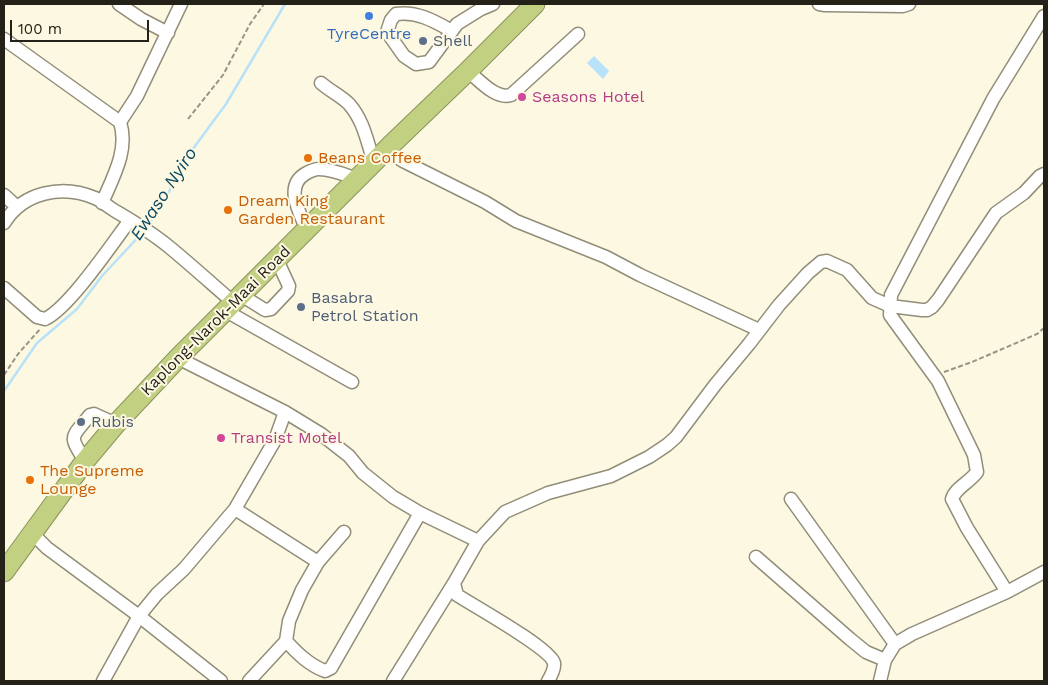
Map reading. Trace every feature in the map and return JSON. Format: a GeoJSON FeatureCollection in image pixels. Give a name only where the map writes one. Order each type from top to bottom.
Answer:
{"type":"FeatureCollection","features":[{"type":"Feature","properties":{"kind":"highway","name":"Kaplong-Narok-Maai Road"},"geometry":{"type":"LineString","coordinates":[[4,572],[85,461],[116,424],[178,358],[436,100],[468,71],[529,5]]}},
{"type":"Feature","properties":{"kind":"street"},"geometry":{"type":"LineString","coordinates":[[119,4],[141,19],[168,33]]}},
{"type":"Feature","properties":{"kind":"street"},"geometry":{"type":"LineString","coordinates":[[102,203],[119,164],[123,140],[120,122],[137,96],[181,4]]}},
{"type":"Feature","properties":{"kind":"street"},"geometry":{"type":"LineString","coordinates":[[452,31],[422,15],[405,13],[396,14],[391,20],[387,32],[404,56],[416,64],[429,62],[452,31],[457,24],[493,4]]}},
{"type":"Feature","properties":{"kind":"street"},"geometry":{"type":"LineString","coordinates":[[819,4],[903,6],[909,4]]}},
{"type":"Feature","properties":{"kind":"street"},"geometry":{"type":"LineString","coordinates":[[1007,592],[954,505],[953,496],[972,479],[976,472],[977,467],[974,455],[934,375],[893,321],[890,314],[890,306],[891,295],[993,99],[1044,16]]}},
{"type":"Feature","properties":{"kind":"street"},"geometry":{"type":"LineString","coordinates":[[468,71],[502,96],[511,95],[578,34]]}},
{"type":"Feature","properties":{"kind":"street"},"geometry":{"type":"LineString","coordinates":[[4,39],[120,122]]}},
{"type":"Feature","properties":{"kind":"street"},"geometry":{"type":"LineString","coordinates":[[321,83],[349,104],[358,115],[380,156],[403,160],[485,202],[516,221],[606,257],[640,275],[759,330]]}},
{"type":"Feature","properties":{"kind":"street"},"geometry":{"type":"LineString","coordinates":[[307,230],[294,200],[295,186],[302,176],[318,168],[357,179]]}},
{"type":"Feature","properties":{"kind":"street"},"geometry":{"type":"LineString","coordinates":[[393,681],[478,541],[505,512],[548,494],[611,476],[649,457],[667,445],[676,437],[715,385],[789,294],[821,262],[827,261],[846,270],[872,298],[890,306],[927,310],[932,307],[947,287],[996,213],[1044,174]]}},
{"type":"Feature","properties":{"kind":"street"},"geometry":{"type":"LineString","coordinates":[[4,222],[16,206],[54,191],[67,191],[95,198],[168,246],[234,303],[352,382]]}},
{"type":"Feature","properties":{"kind":"street"},"geometry":{"type":"LineString","coordinates":[[4,195],[16,206]]}},
{"type":"Feature","properties":{"kind":"street"},"geometry":{"type":"LineString","coordinates":[[4,288],[37,317],[45,319],[53,316],[130,220]]}},
{"type":"Feature","properties":{"kind":"street"},"geometry":{"type":"LineString","coordinates":[[234,303],[265,310],[270,309],[288,291],[290,286],[277,260]]}},
{"type":"Feature","properties":{"kind":"street"},"geometry":{"type":"LineString","coordinates":[[178,358],[285,412],[321,434],[349,456],[363,472],[380,486],[420,513],[460,534],[478,541]]}},
{"type":"Feature","properties":{"kind":"street"},"geometry":{"type":"LineString","coordinates":[[103,681],[139,616],[157,594],[184,569],[235,509],[275,440],[285,412]]}},
{"type":"Feature","properties":{"kind":"street"},"geometry":{"type":"LineString","coordinates":[[85,461],[73,442],[73,436],[90,414],[116,424]]}},
{"type":"Feature","properties":{"kind":"street"},"geometry":{"type":"LineString","coordinates":[[791,499],[895,644]]}},
{"type":"Feature","properties":{"kind":"street"},"geometry":{"type":"LineString","coordinates":[[235,509],[318,562]]}},
{"type":"Feature","properties":{"kind":"street"},"geometry":{"type":"LineString","coordinates":[[326,676],[420,513]]}},
{"type":"Feature","properties":{"kind":"street"},"geometry":{"type":"LineString","coordinates":[[249,681],[286,641],[289,621],[294,607],[318,562],[344,532]]}},
{"type":"Feature","properties":{"kind":"street"},"geometry":{"type":"LineString","coordinates":[[33,534],[70,566],[139,616],[220,681]]}},
{"type":"Feature","properties":{"kind":"street"},"geometry":{"type":"LineString","coordinates":[[756,557],[850,640],[866,652],[884,660]]}},
{"type":"Feature","properties":{"kind":"street"},"geometry":{"type":"LineString","coordinates":[[880,681],[884,660],[895,644],[912,634],[1007,592],[1044,572]]}},
{"type":"Feature","properties":{"kind":"street"},"geometry":{"type":"LineString","coordinates":[[454,583],[457,595],[527,639],[550,657],[554,664],[548,681]]}},
{"type":"Feature","properties":{"kind":"street"},"geometry":{"type":"LineString","coordinates":[[286,641],[308,662],[325,671],[326,676]]}},
{"type":"Feature","properties":{"kind":"path"},"geometry":{"type":"LineString","coordinates":[[188,119],[223,75],[250,24],[264,4]]}},
{"type":"Feature","properties":{"kind":"path"},"geometry":{"type":"LineString","coordinates":[[4,375],[18,354],[43,326],[45,319]]}},
{"type":"Feature","properties":{"kind":"path"},"geometry":{"type":"LineString","coordinates":[[934,375],[972,362],[1037,334],[1044,328]]}},
{"type":"Feature","properties":{"kind":"water"},"geometry":{"type":"Polygon","coordinates":[[[594,56],[609,71],[603,79],[587,63],[594,56]]]}},
{"type":"Feature","properties":{"kind":"waterway","name":"Ewaso Nyiro"},"geometry":{"type":"LineString","coordinates":[[148,225],[164,202],[184,161],[226,104],[285,4]]}},
{"type":"Feature","properties":{"kind":"waterway","name":"Ewaso Nyiro"},"geometry":{"type":"LineString","coordinates":[[4,391],[37,343],[77,309],[102,276],[143,232]]}},
{"type":"Feature","properties":{"kind":"place","name":"TyreCentre"},"geometry":{"type":"Point","coordinates":[369,16]}},
{"type":"Feature","properties":{"kind":"place","name":"Shell"},"geometry":{"type":"Point","coordinates":[423,41]}},
{"type":"Feature","properties":{"kind":"place","name":"Seasons Hotel"},"geometry":{"type":"Point","coordinates":[522,97]}},
{"type":"Feature","properties":{"kind":"place","name":"Beans Coffee"},"geometry":{"type":"Point","coordinates":[308,158]}},
{"type":"Feature","properties":{"kind":"place","name":"Dream King Garden Restaurant"},"geometry":{"type":"Point","coordinates":[228,210]}},
{"type":"Feature","properties":{"kind":"place","name":"Basabra Petrol Station"},"geometry":{"type":"Point","coordinates":[301,307]}},
{"type":"Feature","properties":{"kind":"place","name":"Rubis"},"geometry":{"type":"Point","coordinates":[81,422]}},
{"type":"Feature","properties":{"kind":"place","name":"Transist Motel"},"geometry":{"type":"Point","coordinates":[221,438]}},
{"type":"Feature","properties":{"kind":"place","name":"The Supreme Lounge"},"geometry":{"type":"Point","coordinates":[30,480]}}]}
